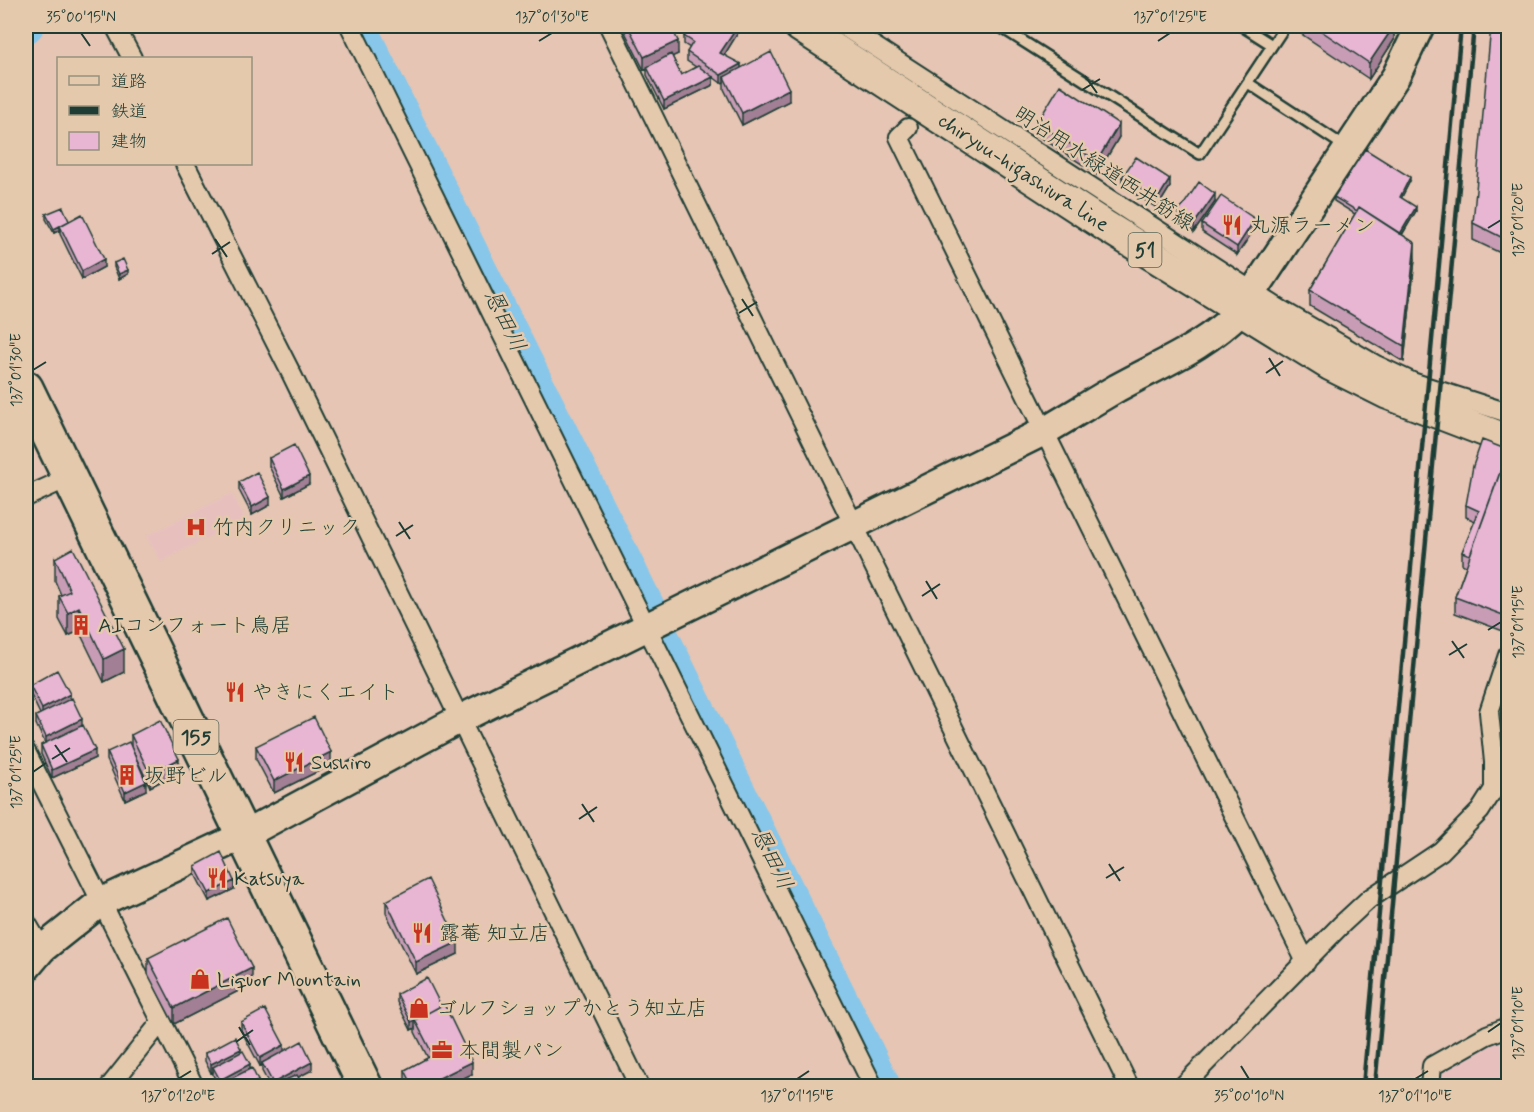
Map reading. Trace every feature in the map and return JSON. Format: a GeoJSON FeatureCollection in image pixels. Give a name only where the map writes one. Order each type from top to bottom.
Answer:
{"type":"FeatureCollection","features":[{"type":"Feature","properties":{"kind":"highway","name":"155"},"geometry":{"type":"LineString","coordinates":[[26,388],[365,1086]]}},
{"type":"Feature","properties":{"kind":"main road","name":"chiryuu-higashiura line"},"geometry":{"type":"LineString","coordinates":[[799,26],[1107,226],[1247,301],[1349,375],[1388,394],[1506,427]]}},
{"type":"Feature","properties":{"kind":"street"},"geometry":{"type":"LineString","coordinates":[[115,26],[131,57]]}},
{"type":"Feature","properties":{"kind":"street"},"geometry":{"type":"LineString","coordinates":[[350,26],[873,1086]]}},
{"type":"Feature","properties":{"kind":"street"},"geometry":{"type":"LineString","coordinates":[[609,26],[1129,1086]]}},
{"type":"Feature","properties":{"kind":"street","name":"明治用水緑道西井筋線"},"geometry":{"type":"LineString","coordinates":[[843,26],[1247,301]]}},
{"type":"Feature","properties":{"kind":"street"},"geometry":{"type":"LineString","coordinates":[[26,922],[34,959],[101,902],[244,835],[458,720],[1046,431],[1118,388],[1181,357],[1219,333],[1247,301],[1396,76],[1420,26]]}},
{"type":"Feature","properties":{"kind":"street"},"geometry":{"type":"LineString","coordinates":[[908,128],[899,137],[1306,962]]}},
{"type":"Feature","properties":{"kind":"street"},"geometry":{"type":"LineString","coordinates":[[186,165],[291,373],[458,720],[639,1086]]}},
{"type":"Feature","properties":{"kind":"street"},"geometry":{"type":"LineString","coordinates":[[26,497],[70,477]]}},
{"type":"Feature","properties":{"kind":"street"},"geometry":{"type":"LineString","coordinates":[[1183,1086],[1369,899],[1441,850],[1480,811],[1494,789],[1489,711],[1509,655]]}},
{"type":"Feature","properties":{"kind":"street"},"geometry":{"type":"LineString","coordinates":[[26,752],[194,1086]]}},
{"type":"Feature","properties":{"kind":"street"},"geometry":{"type":"LineString","coordinates":[[110,1086],[161,1022]]}},
{"type":"Feature","properties":{"kind":"street"},"geometry":{"type":"LineString","coordinates":[[1430,1086],[1432,1066],[1487,1035],[1509,1027]]}},
{"type":"Feature","properties":{"kind":"lane"},"geometry":{"type":"LineString","coordinates":[[999,26],[1200,154],[1285,26]]}},
{"type":"Feature","properties":{"kind":"lane"},"geometry":{"type":"LineString","coordinates":[[1242,26],[1272,45]]}},
{"type":"Feature","properties":{"kind":"lane"},"geometry":{"type":"LineString","coordinates":[[1248,83],[1347,148]]}},
{"type":"Feature","properties":{"kind":"shaded area","name":"竹内クリニック"},"geometry":{"type":"Polygon","coordinates":[[[232,493],[245,518],[161,562],[146,536],[232,493]]]}},
{"type":"Feature","properties":{"kind":"shaded area"},"geometry":{"type":"Polygon","coordinates":[[[1508,1034],[1508,1086],[1439,1086],[1440,1076],[1463,1055],[1508,1034]]]}},
{"type":"Feature","properties":{"kind":"building"},"geometry":{"type":"Polygon","coordinates":[[[628,26],[671,26],[678,41],[644,57],[628,26]]]}},
{"type":"Feature","properties":{"kind":"building"},"geometry":{"type":"Polygon","coordinates":[[[693,26],[738,26],[720,53],[741,64],[721,75],[687,52],[693,42],[684,36],[693,26]]]}},
{"type":"Feature","properties":{"kind":"building"},"geometry":{"type":"Polygon","coordinates":[[[1314,26],[1394,26],[1369,63],[1314,26]]]}},
{"type":"Feature","properties":{"kind":"building"},"geometry":{"type":"Polygon","coordinates":[[[1491,26],[1509,26],[1509,241],[1473,223],[1491,26]]]}},
{"type":"Feature","properties":{"kind":"building"},"geometry":{"type":"Polygon","coordinates":[[[771,52],[789,89],[742,113],[724,77],[771,52]]]}},
{"type":"Feature","properties":{"kind":"building"},"geometry":{"type":"Polygon","coordinates":[[[671,54],[681,75],[698,66],[713,77],[664,101],[647,67],[671,54]]]}},
{"type":"Feature","properties":{"kind":"building"},"geometry":{"type":"Polygon","coordinates":[[[1060,85],[1119,124],[1097,161],[1037,123],[1060,85]]]}},
{"type":"Feature","properties":{"kind":"building"},"geometry":{"type":"Polygon","coordinates":[[[1365,149],[1410,177],[1400,197],[1416,207],[1400,234],[1359,207],[1357,211],[1334,197],[1365,149]]]}},
{"type":"Feature","properties":{"kind":"building"},"geometry":{"type":"Polygon","coordinates":[[[1136,157],[1170,179],[1157,200],[1122,177],[1136,157]]]}},
{"type":"Feature","properties":{"kind":"building"},"geometry":{"type":"Polygon","coordinates":[[[1199,182],[1215,194],[1194,224],[1178,213],[1199,182]]]}},
{"type":"Feature","properties":{"kind":"building"},"geometry":{"type":"Polygon","coordinates":[[[1221,196],[1255,219],[1237,247],[1202,224],[1221,196]]]}},
{"type":"Feature","properties":{"kind":"building"},"geometry":{"type":"Polygon","coordinates":[[[63,207],[69,221],[54,229],[46,214],[63,207]]]}},
{"type":"Feature","properties":{"kind":"building"},"geometry":{"type":"Polygon","coordinates":[[[1359,207],[1415,243],[1404,346],[1310,290],[1359,207]]]}},
{"type":"Feature","properties":{"kind":"building"},"geometry":{"type":"Polygon","coordinates":[[[82,214],[104,259],[82,271],[60,226],[82,214]]]}},
{"type":"Feature","properties":{"kind":"building"},"geometry":{"type":"Polygon","coordinates":[[[123,259],[128,270],[119,274],[114,263],[123,259]]]}},
{"type":"Feature","properties":{"kind":"building"},"geometry":{"type":"Polygon","coordinates":[[[1482,440],[1508,450],[1470,555],[1462,552],[1479,511],[1466,505],[1473,466],[1482,440]]]}},
{"type":"Feature","properties":{"kind":"building"},"geometry":{"type":"Polygon","coordinates":[[[294,445],[309,476],[284,489],[269,458],[294,445]]]}},
{"type":"Feature","properties":{"kind":"building"},"geometry":{"type":"Polygon","coordinates":[[[1509,448],[1509,601],[1503,615],[1455,597],[1509,448]]]}},
{"type":"Feature","properties":{"kind":"building"},"geometry":{"type":"Polygon","coordinates":[[[257,472],[270,497],[252,507],[239,482],[257,472]]]}},
{"type":"Feature","properties":{"kind":"building"},"geometry":{"type":"Polygon","coordinates":[[[73,548],[124,649],[104,659],[79,607],[68,613],[59,596],[70,591],[55,558],[73,548]]]}},
{"type":"Feature","properties":{"kind":"building"},"geometry":{"type":"Polygon","coordinates":[[[57,670],[70,694],[42,709],[30,685],[57,670]]]}},
{"type":"Feature","properties":{"kind":"building"},"geometry":{"type":"Polygon","coordinates":[[[72,698],[82,719],[46,737],[36,716],[72,698]]]}},
{"type":"Feature","properties":{"kind":"building","name":"Sushiro"},"geometry":{"type":"Polygon","coordinates":[[[314,717],[331,752],[274,781],[256,746],[314,717]]]}},
{"type":"Feature","properties":{"kind":"building"},"geometry":{"type":"Polygon","coordinates":[[[160,720],[179,759],[150,774],[131,735],[160,720]]]}},
{"type":"Feature","properties":{"kind":"building"},"geometry":{"type":"Polygon","coordinates":[[[83,725],[95,750],[52,770],[41,745],[83,725]]]}},
{"type":"Feature","properties":{"kind":"building","name":"坂野ビル"},"geometry":{"type":"Polygon","coordinates":[[[129,742],[146,782],[125,792],[107,752],[129,742]]]}},
{"type":"Feature","properties":{"kind":"building"},"geometry":{"type":"Polygon","coordinates":[[[221,852],[234,881],[209,893],[195,866],[221,852]]]}},
{"type":"Feature","properties":{"kind":"building","name":"露菴 知立店"},"geometry":{"type":"Polygon","coordinates":[[[428,879],[458,942],[416,962],[386,901],[428,879]]]}},
{"type":"Feature","properties":{"kind":"building","name":"Liquor Mountain"},"geometry":{"type":"Polygon","coordinates":[[[227,918],[252,968],[174,1008],[148,958],[227,918]]]}},
{"type":"Feature","properties":{"kind":"building","name":"ゴルフショップかとう知立店"},"geometry":{"type":"Polygon","coordinates":[[[427,978],[441,1006],[411,1022],[397,994],[427,978]]]}},
{"type":"Feature","properties":{"kind":"building","name":"本間製パン"},"geometry":{"type":"Polygon","coordinates":[[[444,1004],[472,1062],[423,1086],[413,1086],[405,1070],[433,1055],[415,1020],[444,1004]]]}},
{"type":"Feature","properties":{"kind":"building"},"geometry":{"type":"Polygon","coordinates":[[[265,1009],[284,1045],[260,1058],[241,1022],[265,1009]]]}},
{"type":"Feature","properties":{"kind":"building"},"geometry":{"type":"Polygon","coordinates":[[[235,1037],[241,1049],[211,1064],[205,1053],[235,1037]]]}},
{"type":"Feature","properties":{"kind":"building"},"geometry":{"type":"Polygon","coordinates":[[[302,1041],[312,1062],[273,1083],[262,1063],[302,1041]]]}},
{"type":"Feature","properties":{"kind":"building"},"geometry":{"type":"Polygon","coordinates":[[[243,1051],[250,1064],[220,1080],[213,1067],[243,1051]]]}},
{"type":"Feature","properties":{"kind":"building"},"geometry":{"type":"Polygon","coordinates":[[[252,1068],[258,1081],[247,1086],[223,1086],[222,1083],[252,1068]]]}},
{"type":"Feature","properties":{"kind":"building"},"geometry":{"type":"Polygon","coordinates":[[[297,1075],[303,1086],[274,1085],[297,1075]]]}},
{"type":"Feature","properties":{"kind":"waterway","name":"恩田川"},"geometry":{"type":"LineString","coordinates":[[360,26],[653,615]]}},
{"type":"Feature","properties":{"kind":"waterway","name":"恩田川"},"geometry":{"type":"LineString","coordinates":[[660,630],[885,1086]]}},
{"type":"Feature","properties":{"kind":"railway"},"geometry":{"type":"LineString","coordinates":[[1363,1086],[1461,26]]}},
{"type":"Feature","properties":{"kind":"railway"},"geometry":{"type":"LineString","coordinates":[[1375,1086],[1474,26]]}},
{"type":"Feature","properties":{"kind":"place","name":"丸源ラーメン"},"geometry":{"type":"Point","coordinates":[1232,225]}},
{"type":"Feature","properties":{"kind":"place","name":"竹内クリニック"},"geometry":{"type":"Point","coordinates":[196,527]}},
{"type":"Feature","properties":{"kind":"place","name":"AIコンフォート鳥居"},"geometry":{"type":"Point","coordinates":[81,625]}},
{"type":"Feature","properties":{"kind":"place","name":"やきにくエイト"},"geometry":{"type":"Point","coordinates":[235,692]}},
{"type":"Feature","properties":{"kind":"place","name":"Sushiro"},"geometry":{"type":"Point","coordinates":[294,762]}},
{"type":"Feature","properties":{"kind":"place","name":"坂野ビル"},"geometry":{"type":"Point","coordinates":[127,775]}},
{"type":"Feature","properties":{"kind":"place","name":"Katsuya"},"geometry":{"type":"Point","coordinates":[217,878]}},
{"type":"Feature","properties":{"kind":"place","name":"露菴 知立店"},"geometry":{"type":"Point","coordinates":[422,933]}},
{"type":"Feature","properties":{"kind":"place","name":"Liquor Mountain"},"geometry":{"type":"Point","coordinates":[200,979]}},
{"type":"Feature","properties":{"kind":"place","name":"ゴルフショップかとう知立店"},"geometry":{"type":"Point","coordinates":[419,1008]}},
{"type":"Feature","properties":{"kind":"place","name":"本間製パン"},"geometry":{"type":"Point","coordinates":[442,1050]}}]}
